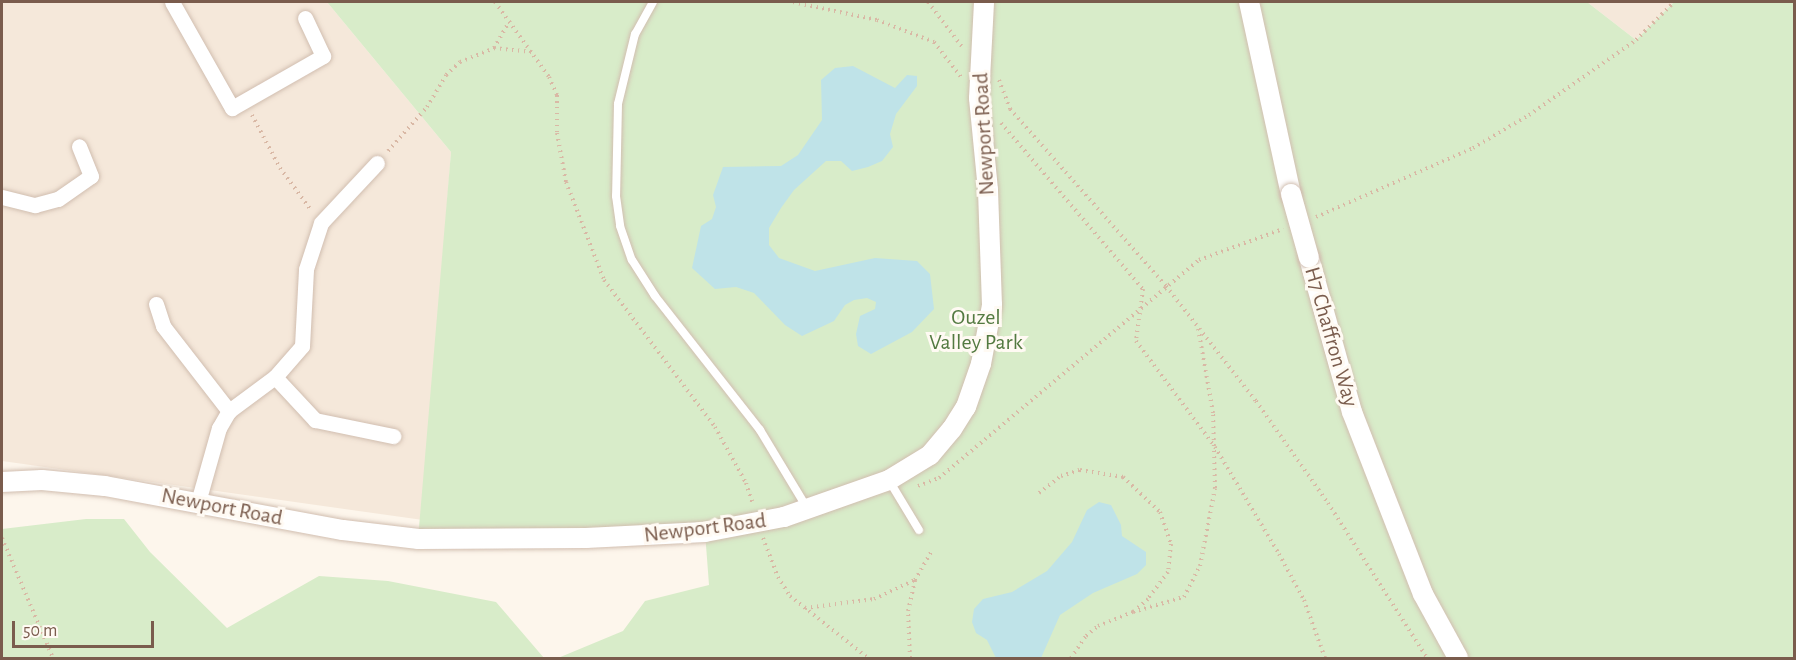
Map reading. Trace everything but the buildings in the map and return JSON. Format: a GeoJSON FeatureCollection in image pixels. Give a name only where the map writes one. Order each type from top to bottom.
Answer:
{"type":"FeatureCollection","features":[{"type":"Feature","properties":{"kind":"street"},"geometry":{"type":"LineString","coordinates":[[172,2],[232,108],[323,56],[304,18]]}},
{"type":"Feature","properties":{"kind":"street","name":"Newport Road"},"geometry":{"type":"LineString","coordinates":[[2,482],[42,480],[105,486],[343,530],[418,539],[659,536],[759,524],[808,510],[889,480],[930,455],[952,429],[966,407],[981,364],[992,305],[979,98],[984,2]]}},
{"type":"Feature","properties":{"kind":"street","name":"H7 Chaffron Way"},"geometry":{"type":"LineString","coordinates":[[1249,2],[1291,194],[1356,423],[1423,594],[1458,658]]}},
{"type":"Feature","properties":{"kind":"street"},"geometry":{"type":"LineString","coordinates":[[2,197],[28,205],[58,199],[91,176],[80,146]]}},
{"type":"Feature","properties":{"kind":"street"},"geometry":{"type":"LineString","coordinates":[[198,502],[219,428],[229,411],[275,377],[302,346],[306,268],[321,223],[377,163]]}},
{"type":"Feature","properties":{"kind":"street"},"geometry":{"type":"LineString","coordinates":[[156,304],[163,326],[229,411]]}},
{"type":"Feature","properties":{"kind":"street"},"geometry":{"type":"LineString","coordinates":[[275,377],[315,420],[393,436]]}},
{"type":"Feature","properties":{"kind":"lane"},"geometry":{"type":"LineString","coordinates":[[653,2],[631,45],[618,104],[616,196],[620,226],[632,260],[655,296],[760,430],[808,510]]}},
{"type":"Feature","properties":{"kind":"lane"},"geometry":{"type":"LineString","coordinates":[[889,480],[919,530]]}},
{"type":"Feature","properties":{"kind":"path"},"geometry":{"type":"LineString","coordinates":[[793,2],[877,20],[934,42],[979,98],[1143,289],[1136,341],[1215,447],[1294,582],[1325,658]]}},
{"type":"Feature","properties":{"kind":"path"},"geometry":{"type":"LineString","coordinates":[[928,2],[979,71],[1001,81],[1010,108],[1198,325],[1328,503],[1427,658]]}},
{"type":"Feature","properties":{"kind":"path"},"geometry":{"type":"LineString","coordinates":[[494,48],[508,24]]}},
{"type":"Feature","properties":{"kind":"path"},"geometry":{"type":"LineString","coordinates":[[377,163],[427,107],[446,75],[460,62],[494,48],[532,52]]}},
{"type":"Feature","properties":{"kind":"path"},"geometry":{"type":"LineString","coordinates":[[245,101],[280,168],[321,223]]}},
{"type":"Feature","properties":{"kind":"path"},"geometry":{"type":"LineString","coordinates":[[1071,658],[1086,636],[1098,626],[1133,612],[1170,604],[1192,587],[1215,488],[1215,447],[1198,325]]}},
{"type":"Feature","properties":{"kind":"path"},"geometry":{"type":"LineString","coordinates":[[1039,493],[1061,476],[1095,470],[1123,477],[1160,512],[1168,529],[1171,561],[1160,586],[1133,612]]}},
{"type":"Feature","properties":{"kind":"path"},"geometry":{"type":"LineString","coordinates":[[759,524],[778,577],[804,608],[868,658]]}},
{"type":"Feature","properties":{"kind":"path"},"geometry":{"type":"LineString","coordinates":[[2,538],[53,658]]}},
{"type":"Feature","properties":{"kind":"path"},"geometry":{"type":"LineString","coordinates":[[910,658],[908,611],[915,580],[932,550]]}},
{"type":"Feature","properties":{"kind":"path"},"geometry":{"type":"LineString","coordinates":[[804,608],[854,604],[915,580]]}},
{"type":"Feature","properties":{"kind":"shaded area"},"geometry":{"type":"Polygon","coordinates":[[[2,2],[327,2],[451,152],[423,520],[2,461],[2,2]]]}},
{"type":"Feature","properties":{"kind":"shaded area"},"geometry":{"type":"Polygon","coordinates":[[[1587,2],[1674,2],[1636,40],[1587,2]]]}},
{"type":"Feature","properties":{"kind":"green space","name":"Ouzel Valley Park"},"geometry":{"type":"Polygon","coordinates":[[[327,2],[1587,2],[1636,40],[1674,2],[1794,2],[1794,658],[558,658],[623,631],[645,601],[709,585],[705,532],[418,539],[451,152],[327,2]]]}},
{"type":"Feature","properties":{"kind":"green space"},"geometry":{"type":"Polygon","coordinates":[[[86,519],[124,519],[150,552],[227,628],[319,576],[388,581],[496,602],[544,658],[2,658],[2,529],[86,519]]]}},
{"type":"Feature","properties":{"kind":"water"},"geometry":{"type":"Polygon","coordinates":[[[853,66],[895,88],[907,75],[917,76],[917,86],[896,114],[890,134],[893,147],[882,161],[852,171],[841,161],[826,161],[794,190],[781,208],[769,228],[769,245],[779,258],[815,271],[875,258],[917,261],[930,274],[934,309],[912,332],[871,354],[858,346],[856,334],[860,316],[875,309],[876,302],[867,298],[854,300],[845,305],[834,321],[802,336],[785,325],[754,293],[736,287],[715,289],[692,268],[701,226],[712,219],[716,207],[713,195],[723,167],[781,166],[798,155],[822,120],[821,80],[835,68],[853,66]]]}},
{"type":"Feature","properties":{"kind":"water"},"geometry":{"type":"Polygon","coordinates":[[[1099,502],[1111,505],[1121,525],[1122,536],[1146,552],[1146,565],[1137,574],[1093,593],[1060,615],[1041,658],[996,658],[987,640],[976,633],[972,622],[974,609],[983,599],[1012,592],[1047,571],[1072,542],[1087,510],[1099,502]]]}}]}
